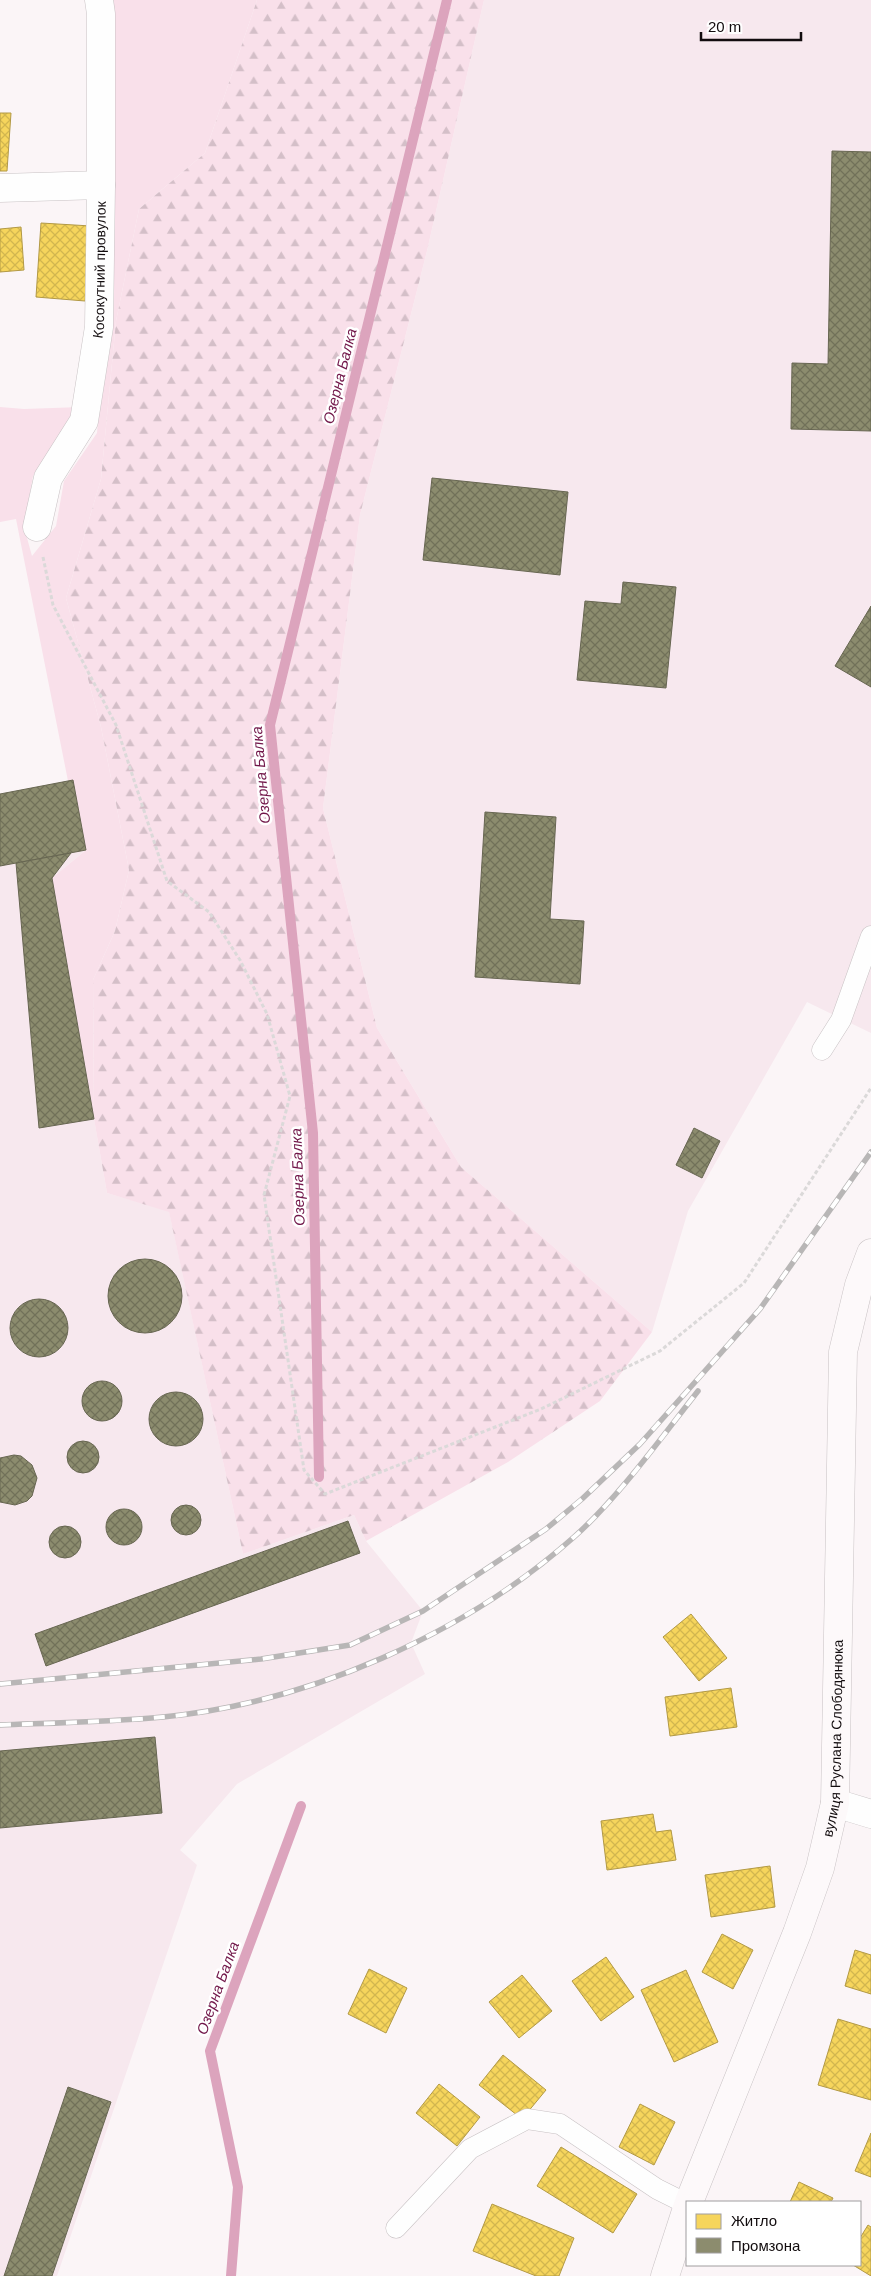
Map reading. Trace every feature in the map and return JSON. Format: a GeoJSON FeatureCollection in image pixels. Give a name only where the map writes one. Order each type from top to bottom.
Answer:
{"type":"FeatureCollection","features":[{"type":"Feature","properties":{"kind":"main road","name":"вулиця Руслана Слободянюка"},"geometry":{"type":"LineString","coordinates":[[690,2201],[797,1933],[820,1868],[835,1803],[843,1352],[859,1284],[871,1253]]}},
{"type":"Feature","properties":{"kind":"main road","name":"вулиця Руслана Слободянюка"},"geometry":{"type":"LineString","coordinates":[[665,2276],[686,2211]]}},
{"type":"Feature","properties":{"kind":"street","name":"Косокутний провулок"},"geometry":{"type":"LineString","coordinates":[[37,527],[48,478],[84,421],[99,327],[101,14],[99,0]]}},
{"type":"Feature","properties":{"kind":"street"},"geometry":{"type":"LineString","coordinates":[[0,188],[101,185]]}},
{"type":"Feature","properties":{"kind":"street"},"geometry":{"type":"LineString","coordinates":[[835,1803],[871,1814]]}},
{"type":"Feature","properties":{"kind":"lane"},"geometry":{"type":"LineString","coordinates":[[822,1050],[841,1020],[871,936]]}},
{"type":"Feature","properties":{"kind":"lane"},"geometry":{"type":"LineString","coordinates":[[396,2228],[470,2149],[527,2119],[560,2124],[657,2189],[686,2204]]}},
{"type":"Feature","properties":{"kind":"path"},"geometry":{"type":"LineString","coordinates":[[37,527],[53,605],[116,725],[167,880],[209,912],[240,960],[267,1014],[290,1096],[264,1195],[304,1470],[325,1494],[541,1409],[660,1351],[744,1283],[871,1088]]}},
{"type":"Feature","properties":{"kind":"shaded area"},"geometry":{"type":"Polygon","coordinates":[[[484,0],[871,0],[871,1033],[807,1002],[688,1211],[652,1332],[461,1167],[377,1028],[323,808],[360,515],[427,251],[484,0]]]}},
{"type":"Feature","properties":{"kind":"shaded area"},"geometry":{"type":"Polygon","coordinates":[[[73,780],[86,850],[52,878],[107,1193],[169,1211],[243,1554],[354,1515],[366,1541],[423,1611],[411,1643],[425,1674],[237,1784],[180,1850],[197,1865],[57,2276],[0,2276],[0,794],[73,780]]]}},
{"type":"Feature","properties":{"kind":"green space"},"geometry":{"type":"Polygon","coordinates":[[[111,0],[257,0],[205,153],[139,209],[116,321],[101,479],[66,598],[101,727],[129,870],[115,931],[93,980],[94,1119],[52,878],[86,850],[73,781],[68,781],[16,519],[0,522],[0,407],[24,409],[81,407],[33,476],[24,527],[32,556],[56,526],[64,481],[97,433],[104,333],[111,0]]]}},
{"type":"Feature","properties":{"kind":"green space"},"geometry":{"type":"Polygon","coordinates":[[[257,0],[484,0],[427,251],[360,515],[323,808],[377,1028],[461,1167],[652,1332],[600,1401],[508,1462],[366,1541],[354,1515],[243,1554],[169,1212],[107,1193],[94,1119],[93,980],[115,931],[129,870],[101,727],[66,598],[101,479],[116,321],[139,209],[205,153],[257,0]]]}},
{"type":"Feature","properties":{"kind":"building: Житло"},"geometry":{"type":"Polygon","coordinates":[[[0,113],[11,113],[7,171],[0,171],[0,113]]]}},
{"type":"Feature","properties":{"kind":"building: Житло"},"geometry":{"type":"Polygon","coordinates":[[[41,223],[91,226],[85,301],[36,297],[41,223]]]}},
{"type":"Feature","properties":{"kind":"building: Житло"},"geometry":{"type":"Polygon","coordinates":[[[21,227],[24,270],[0,272],[0,229],[21,227]]]}},
{"type":"Feature","properties":{"kind":"building: Житло"},"geometry":{"type":"Polygon","coordinates":[[[691,1614],[727,1658],[699,1681],[663,1637],[691,1614]]]}},
{"type":"Feature","properties":{"kind":"building: Житло"},"geometry":{"type":"Polygon","coordinates":[[[731,1688],[737,1727],[670,1736],[665,1697],[731,1688]]]}},
{"type":"Feature","properties":{"kind":"building: Житло"},"geometry":{"type":"Polygon","coordinates":[[[653,1814],[656,1832],[671,1830],[676,1860],[607,1870],[601,1821],[653,1814]]]}},
{"type":"Feature","properties":{"kind":"building: Житло"},"geometry":{"type":"Polygon","coordinates":[[[770,1866],[775,1907],[711,1917],[705,1875],[770,1866]]]}},
{"type":"Feature","properties":{"kind":"building: Житло"},"geometry":{"type":"Polygon","coordinates":[[[722,1934],[753,1950],[733,1989],[702,1972],[722,1934]]]}},
{"type":"Feature","properties":{"kind":"building: Житло"},"geometry":{"type":"Polygon","coordinates":[[[855,1950],[871,1955],[871,1994],[845,1986],[855,1950]]]}},
{"type":"Feature","properties":{"kind":"building: Житло"},"geometry":{"type":"Polygon","coordinates":[[[606,1957],[634,1997],[601,2021],[572,1981],[606,1957]]]}},
{"type":"Feature","properties":{"kind":"building: Житло"},"geometry":{"type":"Polygon","coordinates":[[[369,1969],[407,1988],[386,2033],[348,2014],[369,1969]]]}},
{"type":"Feature","properties":{"kind":"building: Житло"},"geometry":{"type":"Polygon","coordinates":[[[686,1970],[718,2042],[674,2062],[641,1990],[686,1970]]]}},
{"type":"Feature","properties":{"kind":"building: Житло"},"geometry":{"type":"Polygon","coordinates":[[[522,1975],[552,2011],[519,2038],[489,2002],[522,1975]]]}},
{"type":"Feature","properties":{"kind":"building: Житло"},"geometry":{"type":"Polygon","coordinates":[[[838,2019],[871,2029],[871,2100],[818,2085],[838,2019]]]}},
{"type":"Feature","properties":{"kind":"building: Житло"},"geometry":{"type":"Polygon","coordinates":[[[503,2055],[546,2090],[522,2119],[479,2085],[503,2055]]]}},
{"type":"Feature","properties":{"kind":"building: Житло"},"geometry":{"type":"Polygon","coordinates":[[[439,2084],[480,2117],[457,2146],[416,2113],[439,2084]]]}},
{"type":"Feature","properties":{"kind":"building: Житло"},"geometry":{"type":"Polygon","coordinates":[[[640,2104],[675,2122],[654,2165],[619,2147],[640,2104]]]}},
{"type":"Feature","properties":{"kind":"building: Житло"},"geometry":{"type":"Polygon","coordinates":[[[871,2133],[871,2177],[855,2171],[871,2133]]]}},
{"type":"Feature","properties":{"kind":"building: Житло"},"geometry":{"type":"Polygon","coordinates":[[[561,2147],[637,2194],[613,2233],[537,2186],[561,2147]]]}},
{"type":"Feature","properties":{"kind":"building: Житло"},"geometry":{"type":"Polygon","coordinates":[[[799,2182],[833,2198],[832,2201],[790,2201],[799,2182]]]}},
{"type":"Feature","properties":{"kind":"building: Житло"},"geometry":{"type":"Polygon","coordinates":[[[492,2204],[574,2238],[559,2276],[536,2276],[473,2251],[492,2204]]]}},
{"type":"Feature","properties":{"kind":"building: Житло"},"geometry":{"type":"Polygon","coordinates":[[[868,2225],[871,2227],[871,2276],[855,2266],[861,2266],[861,2236],[868,2225]]]}},
{"type":"Feature","properties":{"kind":"building: Промзона"},"geometry":{"type":"Polygon","coordinates":[[[832,151],[871,152],[871,431],[791,429],[792,363],[828,364],[832,151]]]}},
{"type":"Feature","properties":{"kind":"building: Промзона"},"geometry":{"type":"Polygon","coordinates":[[[432,478],[568,492],[560,575],[423,560],[432,478]]]}},
{"type":"Feature","properties":{"kind":"building: Промзона"},"geometry":{"type":"Polygon","coordinates":[[[623,582],[676,587],[666,688],[577,680],[585,601],[621,604],[623,582]]]}},
{"type":"Feature","properties":{"kind":"building: Промзона"},"geometry":{"type":"Polygon","coordinates":[[[871,606],[871,687],[835,666],[871,606]]]}},
{"type":"Feature","properties":{"kind":"building: Промзона"},"geometry":{"type":"Polygon","coordinates":[[[73,780],[86,850],[0,866],[0,794],[73,780]]]}},
{"type":"Feature","properties":{"kind":"building: Промзона"},"geometry":{"type":"Polygon","coordinates":[[[485,812],[556,817],[550,919],[584,921],[580,984],[475,977],[485,812]]]}},
{"type":"Feature","properties":{"kind":"building: Промзона"},"geometry":{"type":"Polygon","coordinates":[[[71,853],[52,878],[94,1119],[39,1128],[16,863],[71,853]]]}},
{"type":"Feature","properties":{"kind":"building: Промзона"},"geometry":{"type":"Polygon","coordinates":[[[694,1128],[720,1141],[702,1178],[676,1165],[694,1128]]]}},
{"type":"Feature","properties":{"kind":"building: Промзона"},"geometry":{"type":"Polygon","coordinates":[[[145,1259],[159,1262],[171,1270],[179,1282],[182,1296],[179,1310],[171,1322],[159,1330],[145,1333],[131,1330],[119,1322],[111,1310],[108,1296],[111,1282],[119,1270],[131,1262],[145,1259]]]}},
{"type":"Feature","properties":{"kind":"building: Промзона"},"geometry":{"type":"Polygon","coordinates":[[[39,1299],[55,1304],[63,1312],[68,1328],[63,1344],[55,1352],[39,1357],[23,1352],[15,1344],[10,1328],[15,1312],[23,1304],[39,1299]]]}},
{"type":"Feature","properties":{"kind":"building: Промзона"},"geometry":{"type":"Polygon","coordinates":[[[98,1381],[106,1381],[113,1384],[119,1390],[122,1401],[119,1412],[113,1418],[106,1421],[98,1421],[91,1418],[85,1412],[82,1405],[82,1397],[85,1390],[91,1384],[98,1381]]]}},
{"type":"Feature","properties":{"kind":"building: Промзона"},"geometry":{"type":"Polygon","coordinates":[[[176,1392],[186,1394],[195,1400],[201,1409],[203,1419],[201,1429],[195,1438],[186,1444],[176,1446],[166,1444],[157,1438],[151,1429],[149,1419],[151,1409],[157,1400],[166,1394],[176,1392]]]}},
{"type":"Feature","properties":{"kind":"building: Промзона"},"geometry":{"type":"Polygon","coordinates":[[[83,1441],[95,1445],[99,1457],[95,1469],[83,1473],[71,1469],[67,1457],[71,1445],[83,1441]]]}},
{"type":"Feature","properties":{"kind":"building: Промзона"},"geometry":{"type":"Polygon","coordinates":[[[14,1455],[21,1456],[32,1465],[37,1478],[32,1496],[27,1501],[15,1505],[0,1502],[0,1458],[14,1455]]]}},
{"type":"Feature","properties":{"kind":"building: Промзона"},"geometry":{"type":"Polygon","coordinates":[[[186,1505],[197,1509],[201,1520],[197,1531],[186,1535],[175,1531],[171,1520],[175,1509],[186,1505]]]}},
{"type":"Feature","properties":{"kind":"building: Промзона"},"geometry":{"type":"Polygon","coordinates":[[[124,1509],[131,1510],[137,1514],[141,1520],[141,1534],[137,1540],[131,1544],[124,1545],[117,1544],[111,1540],[107,1534],[106,1527],[107,1520],[111,1514],[117,1510],[124,1509]]]}},
{"type":"Feature","properties":{"kind":"building: Промзона"},"geometry":{"type":"Polygon","coordinates":[[[348,1521],[360,1553],[46,1666],[35,1634],[348,1521]]]}},
{"type":"Feature","properties":{"kind":"building: Промзона"},"geometry":{"type":"Polygon","coordinates":[[[65,1526],[76,1531],[81,1542],[76,1553],[65,1558],[54,1553],[49,1542],[54,1531],[65,1526]]]}},
{"type":"Feature","properties":{"kind":"building: Промзона"},"geometry":{"type":"Polygon","coordinates":[[[155,1737],[162,1813],[0,1828],[0,1751],[155,1737]]]}},
{"type":"Feature","properties":{"kind":"building: Промзона"},"geometry":{"type":"Polygon","coordinates":[[[68,2087],[111,2102],[52,2276],[4,2276],[68,2087]]]}},
{"type":"Feature","properties":{"kind":"waterway","name":"Озерна Балка"},"geometry":{"type":"LineString","coordinates":[[319,1477],[313,1133],[270,725],[447,0]]}},
{"type":"Feature","properties":{"kind":"waterway","name":"Озерна Балка"},"geometry":{"type":"LineString","coordinates":[[231,2276],[238,2187],[210,2051],[301,1806]]}},
{"type":"Feature","properties":{"kind":"railway"},"geometry":{"type":"LineString","coordinates":[[0,1684],[261,1659],[350,1645],[423,1611],[546,1529],[582,1499],[640,1444],[760,1309],[871,1152]]}},
{"type":"Feature","properties":{"kind":"railway"},"geometry":{"type":"LineString","coordinates":[[0,1725],[143,1719],[218,1709],[273,1697],[328,1679],[382,1658],[434,1633],[484,1604],[531,1572],[574,1537],[623,1486],[698,1391]]}}]}
